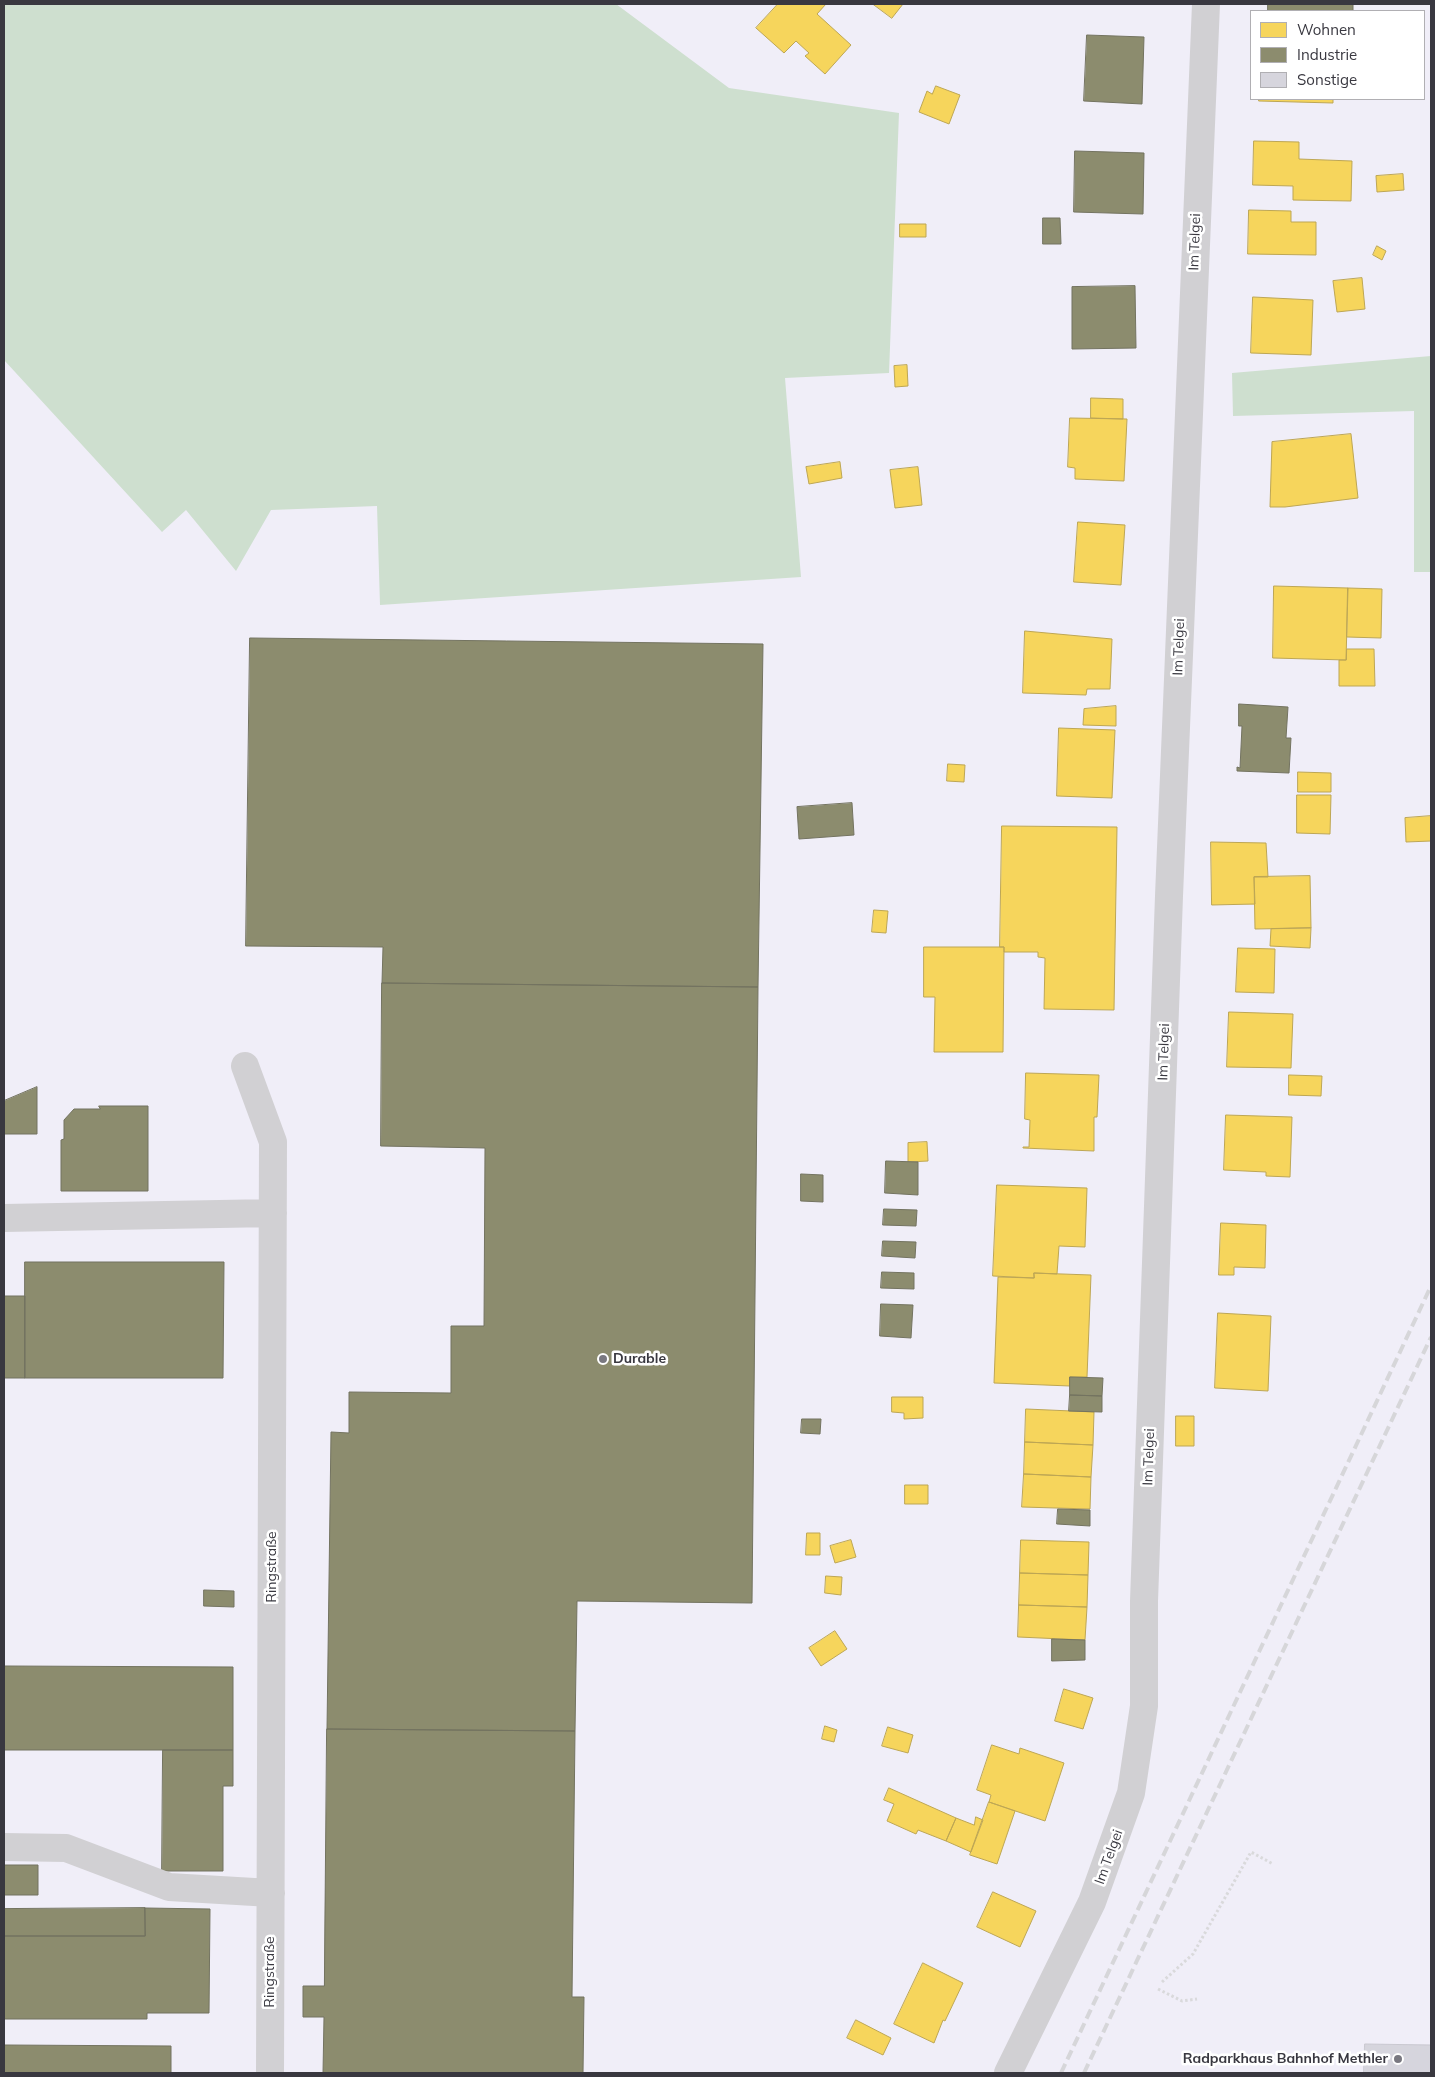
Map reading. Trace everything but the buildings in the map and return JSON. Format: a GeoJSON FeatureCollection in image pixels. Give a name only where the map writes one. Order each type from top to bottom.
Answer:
{"type":"FeatureCollection","features":[{"type":"Feature","properties":{"kind":"street","name":"Im Telgei"},"geometry":{"type":"LineString","coordinates":[[1008,2073],[1092,1902],[1131,1793],[1144,1706],[1144,1601],[1168,926],[1206,4]]}},
{"type":"Feature","properties":{"kind":"street","name":"Ringstraße"},"geometry":{"type":"LineString","coordinates":[[245,1066],[273,1142],[269,2073]]}},
{"type":"Feature","properties":{"kind":"street"},"geometry":{"type":"LineString","coordinates":[[4,1218],[273,1213]]}},
{"type":"Feature","properties":{"kind":"street"},"geometry":{"type":"LineString","coordinates":[[4,1847],[66,1848],[169,1887],[271,1893]]}},
{"type":"Feature","properties":{"kind":"path"},"geometry":{"type":"LineString","coordinates":[[1162,1982],[1193,1954],[1251,1852],[1272,1864]]}},
{"type":"Feature","properties":{"kind":"path"},"geometry":{"type":"LineString","coordinates":[[1158,1989],[1182,2001],[1197,1999]]}},
{"type":"Feature","properties":{"kind":"green space"},"geometry":{"type":"Polygon","coordinates":[[[4,4],[616,4],[729,88],[899,113],[889,373],[785,378],[801,577],[380,605],[377,506],[271,510],[236,571],[186,510],[162,532],[4,360],[4,4]]]}},
{"type":"Feature","properties":{"kind":"green space"},"geometry":{"type":"Polygon","coordinates":[[[1431,356],[1431,572],[1414,572],[1414,411],[1233,416],[1232,373],[1431,356]]]}},
{"type":"Feature","properties":{"kind":"railway"},"geometry":{"type":"LineString","coordinates":[[1061,2073],[1431,1286]]}},
{"type":"Feature","properties":{"kind":"railway"},"geometry":{"type":"LineString","coordinates":[[1084,2073],[1431,1337]]}},
{"type":"Feature","properties":{"kind":"place","name":"Durable"},"geometry":{"type":"Point","coordinates":[603,1359]}},
{"type":"Feature","properties":{"kind":"place","name":"Radparkhaus Bahnhof Methler"},"geometry":{"type":"Point","coordinates":[1398,2059]}}]}
